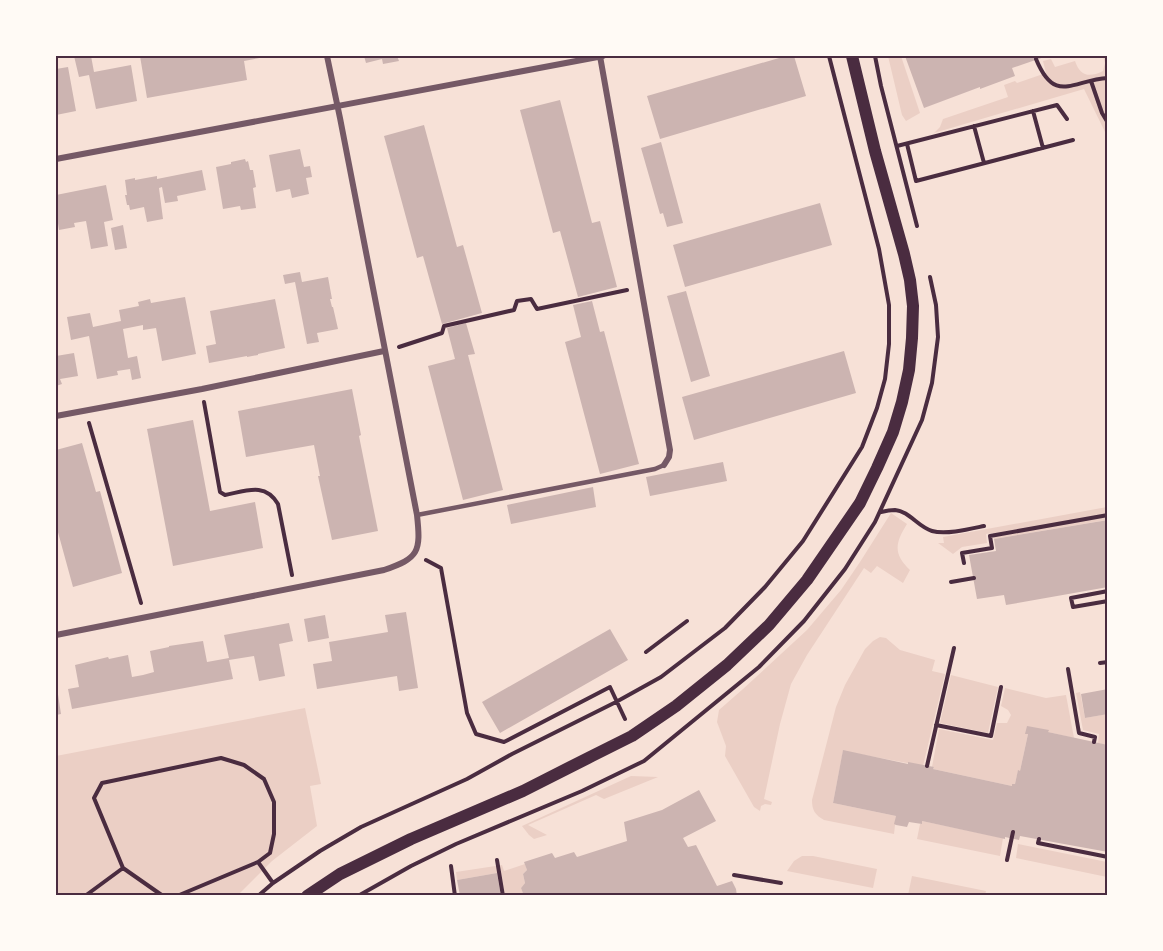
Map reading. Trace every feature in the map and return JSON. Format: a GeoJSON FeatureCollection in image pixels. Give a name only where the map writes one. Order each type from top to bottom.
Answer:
{"type":"FeatureCollection","features":[{"type":"Feature","properties":{"kind":"main road"},"geometry":{"type":"LineString","coordinates":[[307,896],[340,874],[411,838],[523,791],[632,736],[676,706],[727,665],[769,624],[807,580],[860,503],[892,432],[902,402],[909,370],[913,306],[904,254],[852,56]]}},
{"type":"Feature","properties":{"kind":"street"},"geometry":{"type":"LineString","coordinates":[[56,635],[384,570],[409,560],[415,553],[418,544],[417,515],[327,56]]}},
{"type":"Feature","properties":{"kind":"street"},"geometry":{"type":"LineString","coordinates":[[56,159],[601,56],[670,450],[664,465]]}},
{"type":"Feature","properties":{"kind":"street"},"geometry":{"type":"LineString","coordinates":[[56,416],[202,389],[384,351]]}},
{"type":"Feature","properties":{"kind":"lane"},"geometry":{"type":"LineString","coordinates":[[417,515],[655,469],[664,465]]}},
{"type":"Feature","properties":{"kind":"path"},"geometry":{"type":"LineString","coordinates":[[258,896],[320,851],[361,827],[467,779],[661,677],[725,628],[765,587],[803,541],[862,447],[885,379],[889,344],[888,305],[879,249],[829,56]]}},
{"type":"Feature","properties":{"kind":"path"},"geometry":{"type":"LineString","coordinates":[[875,56],[920,235]]}},
{"type":"Feature","properties":{"kind":"path"},"geometry":{"type":"LineString","coordinates":[[1036,59],[1042,73],[1053,85],[1063,88],[1107,78]]}},
{"type":"Feature","properties":{"kind":"path"},"geometry":{"type":"LineString","coordinates":[[1091,81],[1107,123]]}},
{"type":"Feature","properties":{"kind":"path"},"geometry":{"type":"LineString","coordinates":[[876,151],[1057,105],[1067,119]]}},
{"type":"Feature","properties":{"kind":"path"},"geometry":{"type":"LineString","coordinates":[[1033,111],[1043,148]]}},
{"type":"Feature","properties":{"kind":"path"},"geometry":{"type":"LineString","coordinates":[[974,126],[984,163]]}},
{"type":"Feature","properties":{"kind":"path"},"geometry":{"type":"LineString","coordinates":[[907,144],[916,181],[1073,140]]}},
{"type":"Feature","properties":{"kind":"path"},"geometry":{"type":"LineString","coordinates":[[358,896],[456,844],[582,791],[644,761],[759,667],[804,621],[845,569],[880,512],[922,420],[932,383],[938,338],[936,305],[928,270]]}},
{"type":"Feature","properties":{"kind":"path"},"geometry":{"type":"LineString","coordinates":[[384,351],[442,333],[444,326],[514,310],[517,301],[531,299],[537,309],[641,287]]}},
{"type":"Feature","properties":{"kind":"path"},"geometry":{"type":"LineString","coordinates":[[202,389],[220,492],[225,495],[257,489],[275,498],[294,588]]}},
{"type":"Feature","properties":{"kind":"path"},"geometry":{"type":"LineString","coordinates":[[86,410],[145,617]]}},
{"type":"Feature","properties":{"kind":"path"},"geometry":{"type":"LineString","coordinates":[[880,512],[896,510],[904,513],[920,529],[934,532],[984,526]]}},
{"type":"Feature","properties":{"kind":"path"},"geometry":{"type":"LineString","coordinates":[[964,563],[962,553],[992,548],[990,536],[1107,515]]}},
{"type":"Feature","properties":{"kind":"path"},"geometry":{"type":"LineString","coordinates":[[441,568],[467,713],[476,734],[504,742],[610,687],[616,702]]}},
{"type":"Feature","properties":{"kind":"path"},"geometry":{"type":"LineString","coordinates":[[951,582],[974,578]]}},
{"type":"Feature","properties":{"kind":"path"},"geometry":{"type":"LineString","coordinates":[[1107,591],[1071,598],[1073,607],[1107,601]]}},
{"type":"Feature","properties":{"kind":"path"},"geometry":{"type":"LineString","coordinates":[[645,652],[687,621]]}},
{"type":"Feature","properties":{"kind":"path"},"geometry":{"type":"LineString","coordinates":[[927,766],[954,648]]}},
{"type":"Feature","properties":{"kind":"path"},"geometry":{"type":"LineString","coordinates":[[1100,663],[1107,662]]}},
{"type":"Feature","properties":{"kind":"path"},"geometry":{"type":"LineString","coordinates":[[1068,669],[1079,733],[1095,737],[1094,742]]}},
{"type":"Feature","properties":{"kind":"path"},"geometry":{"type":"LineString","coordinates":[[936,725],[991,736],[1001,687]]}},
{"type":"Feature","properties":{"kind":"path"},"geometry":{"type":"LineString","coordinates":[[163,896],[123,868],[94,798],[102,783],[221,758],[244,765],[264,779],[274,802],[274,834],[270,853],[258,862],[177,896]]}},
{"type":"Feature","properties":{"kind":"path"},"geometry":{"type":"LineString","coordinates":[[1007,860],[1013,832]]}},
{"type":"Feature","properties":{"kind":"path"},"geometry":{"type":"LineString","coordinates":[[1039,839],[1038,843],[1107,857]]}},
{"type":"Feature","properties":{"kind":"path"},"geometry":{"type":"LineString","coordinates":[[497,860],[503,896]]}},
{"type":"Feature","properties":{"kind":"path"},"geometry":{"type":"LineString","coordinates":[[258,862],[273,883]]}},
{"type":"Feature","properties":{"kind":"path"},"geometry":{"type":"LineString","coordinates":[[451,866],[455,896]]}},
{"type":"Feature","properties":{"kind":"path"},"geometry":{"type":"LineString","coordinates":[[85,896],[123,868]]}},
{"type":"Feature","properties":{"kind":"path"},"geometry":{"type":"LineString","coordinates":[[734,875],[781,883]]}},
{"type":"Feature","properties":{"kind":"shaded area"},"geometry":{"type":"Polygon","coordinates":[[[888,56],[901,56],[920,113],[906,121],[902,115],[888,56]]]}},
{"type":"Feature","properties":{"kind":"shaded area"},"geometry":{"type":"Polygon","coordinates":[[[1103,56],[1107,56],[1107,136],[1084,89],[934,133],[940,127],[943,119],[1008,97],[1004,85],[1046,73],[1043,61],[1051,59],[1055,67],[1075,61],[1082,73],[1089,75],[1103,71],[1105,63],[1103,56]]]}},
{"type":"Feature","properties":{"kind":"shaded area"},"geometry":{"type":"Polygon","coordinates":[[[1107,507],[1107,520],[994,539],[993,533],[986,534],[987,543],[962,547],[953,554],[938,543],[944,543],[943,537],[1107,507]]]}},
{"type":"Feature","properties":{"kind":"shaded area"},"geometry":{"type":"Polygon","coordinates":[[[891,513],[907,524],[898,543],[898,553],[910,570],[903,583],[877,566],[871,573],[864,568],[807,655],[791,684],[780,724],[764,799],[772,802],[771,805],[761,806],[760,811],[754,807],[725,756],[726,746],[717,722],[719,710],[807,630],[841,590],[891,513]]]}},
{"type":"Feature","properties":{"kind":"shaded area"},"geometry":{"type":"Polygon","coordinates":[[[880,637],[886,638],[900,650],[935,660],[932,671],[945,674],[923,766],[843,751],[833,803],[896,816],[894,834],[824,820],[815,812],[812,804],[836,707],[865,649],[880,637]]]}},
{"type":"Feature","properties":{"kind":"shaded area"},"geometry":{"type":"Polygon","coordinates":[[[951,675],[998,687],[988,733],[940,723],[951,675]]]}},
{"type":"Feature","properties":{"kind":"shaded area"},"geometry":{"type":"Polygon","coordinates":[[[1005,688],[1046,698],[1066,695],[1074,738],[1048,732],[1048,730],[1026,733],[1028,734],[1020,771],[1012,786],[933,769],[939,729],[993,740],[997,723],[1007,723],[1011,715],[1001,706],[1005,688]]]}},
{"type":"Feature","properties":{"kind":"shaded area"},"geometry":{"type":"Polygon","coordinates":[[[1080,692],[1085,718],[1107,714],[1107,745],[1098,743],[1099,734],[1083,730],[1076,693],[1080,692]]]}},
{"type":"Feature","properties":{"kind":"shaded area"},"geometry":{"type":"Polygon","coordinates":[[[305,708],[321,784],[310,786],[317,826],[272,861],[238,895],[56,896],[56,756],[305,708]]]}},
{"type":"Feature","properties":{"kind":"shaded area"},"geometry":{"type":"Polygon","coordinates":[[[631,776],[658,777],[604,799],[596,795],[528,825],[547,835],[534,839],[522,826],[631,776]]]}},
{"type":"Feature","properties":{"kind":"shaded area"},"geometry":{"type":"Polygon","coordinates":[[[922,821],[1003,838],[1000,856],[917,839],[922,821]]]}},
{"type":"Feature","properties":{"kind":"shaded area"},"geometry":{"type":"Polygon","coordinates":[[[1018,844],[1107,862],[1107,877],[1016,858],[1018,844]]]}},
{"type":"Feature","properties":{"kind":"shaded area"},"geometry":{"type":"Polygon","coordinates":[[[802,856],[813,856],[877,869],[873,888],[787,871],[794,861],[802,856]]]}},
{"type":"Feature","properties":{"kind":"shaded area"},"geometry":{"type":"Polygon","coordinates":[[[525,864],[527,870],[523,874],[525,883],[521,888],[524,895],[501,895],[497,873],[457,880],[456,872],[502,865],[504,871],[525,864]]]}},
{"type":"Feature","properties":{"kind":"shaded area"},"geometry":{"type":"Polygon","coordinates":[[[912,876],[986,891],[985,895],[908,895],[912,876]]]}},
{"type":"Feature","properties":{"kind":"building"},"geometry":{"type":"Polygon","coordinates":[[[74,56],[91,56],[94,72],[131,65],[137,101],[96,109],[89,75],[79,77],[74,56]]]}},
{"type":"Feature","properties":{"kind":"building"},"geometry":{"type":"Polygon","coordinates":[[[140,56],[265,57],[244,61],[247,80],[147,98],[140,56]]]}},
{"type":"Feature","properties":{"kind":"building"},"geometry":{"type":"Polygon","coordinates":[[[364,56],[397,56],[399,61],[383,64],[382,59],[366,63],[364,56]]]}},
{"type":"Feature","properties":{"kind":"building"},"geometry":{"type":"Polygon","coordinates":[[[786,56],[794,56],[806,96],[660,139],[647,96],[786,56]]]}},
{"type":"Feature","properties":{"kind":"building"},"geometry":{"type":"Polygon","coordinates":[[[905,56],[1047,56],[1012,68],[1015,76],[924,108],[905,56]]]}},
{"type":"Feature","properties":{"kind":"building"},"geometry":{"type":"Polygon","coordinates":[[[68,67],[76,111],[56,115],[56,69],[68,67]]]}},
{"type":"Feature","properties":{"kind":"building"},"geometry":{"type":"Polygon","coordinates":[[[560,100],[592,223],[600,221],[617,287],[578,297],[560,231],[553,233],[520,110],[560,100]]]}},
{"type":"Feature","properties":{"kind":"building"},"geometry":{"type":"Polygon","coordinates":[[[424,125],[457,247],[463,245],[482,313],[442,324],[423,256],[417,258],[384,136],[424,125]]]}},
{"type":"Feature","properties":{"kind":"building"},"geometry":{"type":"Polygon","coordinates":[[[661,142],[683,223],[667,227],[663,213],[660,214],[641,148],[661,142]]]}},
{"type":"Feature","properties":{"kind":"building"},"geometry":{"type":"Polygon","coordinates":[[[300,149],[304,167],[310,166],[312,177],[306,178],[309,194],[292,198],[290,189],[276,192],[269,155],[300,149]]]}},
{"type":"Feature","properties":{"kind":"building"},"geometry":{"type":"Polygon","coordinates":[[[245,159],[246,162],[248,161],[250,170],[253,170],[256,208],[241,210],[240,206],[223,209],[216,167],[245,159]]]}},
{"type":"Feature","properties":{"kind":"building"},"geometry":{"type":"Polygon","coordinates":[[[202,170],[206,190],[177,196],[178,201],[165,203],[162,187],[159,188],[163,219],[147,222],[144,207],[130,210],[127,205],[125,180],[157,176],[157,179],[202,170]]]}},
{"type":"Feature","properties":{"kind":"building"},"geometry":{"type":"Polygon","coordinates":[[[106,185],[113,220],[104,222],[108,246],[91,249],[86,221],[74,223],[75,227],[59,230],[56,195],[106,185]]]}},
{"type":"Feature","properties":{"kind":"building"},"geometry":{"type":"Polygon","coordinates":[[[820,203],[832,245],[685,287],[673,245],[820,203]]]}},
{"type":"Feature","properties":{"kind":"building"},"geometry":{"type":"Polygon","coordinates":[[[123,225],[127,248],[115,250],[111,228],[123,225]]]}},
{"type":"Feature","properties":{"kind":"building"},"geometry":{"type":"Polygon","coordinates":[[[300,272],[302,282],[328,277],[332,299],[330,299],[338,329],[317,333],[319,342],[307,344],[295,282],[285,284],[283,275],[300,272]]]}},
{"type":"Feature","properties":{"kind":"building"},"geometry":{"type":"Polygon","coordinates":[[[686,291],[710,376],[691,382],[667,296],[686,291]]]}},
{"type":"Feature","properties":{"kind":"building"},"geometry":{"type":"Polygon","coordinates":[[[185,297],[196,354],[162,361],[156,328],[143,330],[143,325],[123,329],[128,358],[137,356],[141,378],[132,380],[130,369],[117,371],[118,375],[97,379],[89,336],[71,340],[67,317],[90,313],[93,327],[121,321],[119,310],[139,306],[138,302],[150,299],[151,303],[185,297]]]}},
{"type":"Feature","properties":{"kind":"building"},"geometry":{"type":"Polygon","coordinates":[[[275,299],[285,348],[209,363],[206,346],[216,344],[210,311],[275,299]]]}},
{"type":"Feature","properties":{"kind":"building"},"geometry":{"type":"Polygon","coordinates":[[[592,301],[600,332],[604,331],[639,464],[600,474],[565,342],[581,337],[573,305],[592,301]]]}},
{"type":"Feature","properties":{"kind":"building"},"geometry":{"type":"Polygon","coordinates":[[[466,323],[475,354],[468,355],[503,490],[463,500],[428,366],[455,359],[447,328],[466,323]]]}},
{"type":"Feature","properties":{"kind":"building"},"geometry":{"type":"Polygon","coordinates":[[[844,351],[856,393],[694,440],[682,397],[844,351]]]}},
{"type":"Feature","properties":{"kind":"building"},"geometry":{"type":"Polygon","coordinates":[[[74,353],[78,376],[60,379],[62,384],[56,386],[56,356],[74,353]]]}},
{"type":"Feature","properties":{"kind":"building"},"geometry":{"type":"Polygon","coordinates":[[[352,389],[378,531],[332,540],[318,476],[320,476],[314,445],[246,457],[238,411],[352,389]]]}},
{"type":"Feature","properties":{"kind":"building"},"geometry":{"type":"Polygon","coordinates":[[[193,420],[210,511],[255,502],[263,548],[173,566],[147,429],[193,420]]]}},
{"type":"Feature","properties":{"kind":"building"},"geometry":{"type":"Polygon","coordinates":[[[82,443],[96,492],[100,491],[122,573],[73,587],[56,525],[56,450],[82,443]]]}},
{"type":"Feature","properties":{"kind":"building"},"geometry":{"type":"Polygon","coordinates":[[[723,462],[727,481],[650,496],[646,477],[723,462]]]}},
{"type":"Feature","properties":{"kind":"building"},"geometry":{"type":"Polygon","coordinates":[[[593,487],[596,507],[511,524],[507,505],[593,487]]]}},
{"type":"Feature","properties":{"kind":"building"},"geometry":{"type":"Polygon","coordinates":[[[1108,520],[1108,587],[1006,605],[1004,595],[977,599],[969,555],[996,551],[994,539],[1108,520]]]}},
{"type":"Feature","properties":{"kind":"building"},"geometry":{"type":"Polygon","coordinates":[[[406,612],[418,688],[399,691],[397,676],[317,689],[313,664],[332,661],[329,642],[388,632],[385,615],[406,612]]]}},
{"type":"Feature","properties":{"kind":"building"},"geometry":{"type":"Polygon","coordinates":[[[325,615],[329,638],[308,642],[304,619],[325,615]]]}},
{"type":"Feature","properties":{"kind":"building"},"geometry":{"type":"Polygon","coordinates":[[[289,623],[293,641],[279,644],[285,676],[259,681],[254,656],[229,660],[233,679],[72,709],[68,689],[79,687],[75,665],[128,655],[132,677],[143,675],[154,672],[150,651],[203,641],[207,662],[229,658],[224,635],[289,623]]]}},
{"type":"Feature","properties":{"kind":"building"},"geometry":{"type":"Polygon","coordinates":[[[610,629],[628,660],[500,733],[482,702],[610,629]]]}},
{"type":"Feature","properties":{"kind":"building"},"geometry":{"type":"Polygon","coordinates":[[[56,688],[61,714],[56,715],[56,688]]]}},
{"type":"Feature","properties":{"kind":"building"},"geometry":{"type":"Polygon","coordinates":[[[1108,689],[1108,714],[1085,718],[1081,694],[1108,689]]]}},
{"type":"Feature","properties":{"kind":"building"},"geometry":{"type":"Polygon","coordinates":[[[1027,726],[1108,745],[1108,852],[1020,836],[1019,840],[1005,837],[1005,839],[922,821],[922,824],[909,822],[907,827],[894,824],[896,816],[833,803],[843,750],[908,764],[908,762],[934,767],[933,769],[1012,786],[1015,784],[1018,770],[1020,771],[1028,734],[1025,734],[1027,726]]]}},
{"type":"Feature","properties":{"kind":"building"},"geometry":{"type":"Polygon","coordinates":[[[699,790],[716,821],[683,838],[688,847],[696,845],[717,886],[732,881],[737,896],[524,896],[521,888],[525,883],[523,874],[527,870],[524,862],[552,853],[555,858],[574,852],[577,857],[627,841],[624,822],[662,810],[699,790]]]}},
{"type":"Feature","properties":{"kind":"building"},"geometry":{"type":"Polygon","coordinates":[[[497,873],[501,896],[460,896],[457,880],[497,873]]]}}]}
